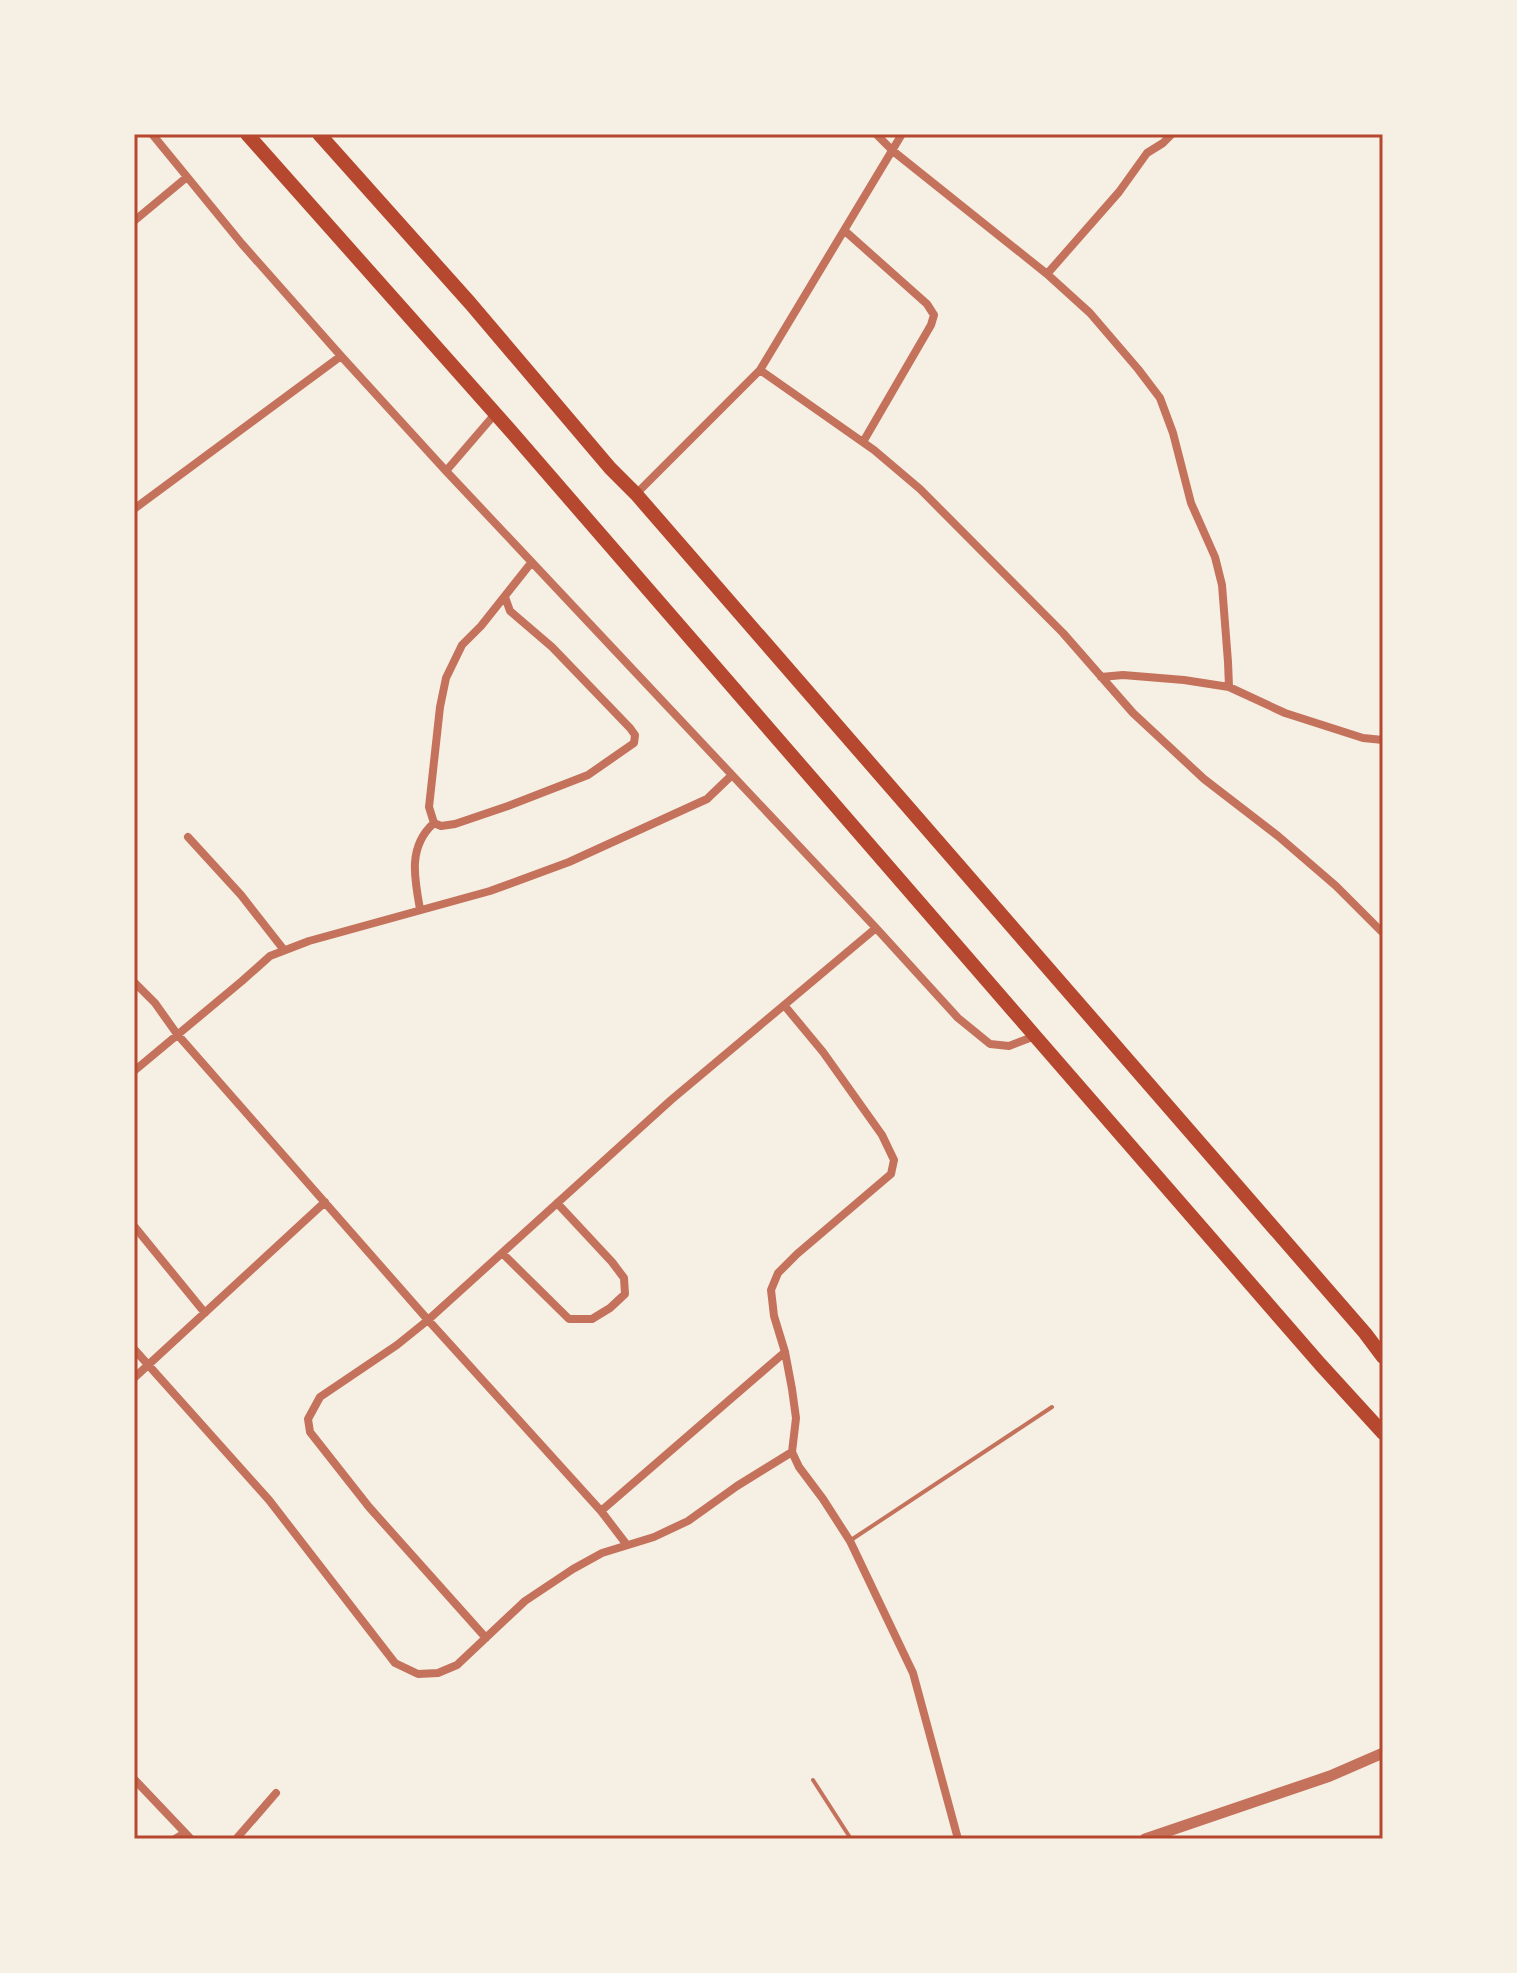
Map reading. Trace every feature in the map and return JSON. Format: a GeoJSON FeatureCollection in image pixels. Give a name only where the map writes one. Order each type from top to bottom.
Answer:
{"type":"FeatureCollection","features":[{"type":"Feature","properties":{"kind":"highway"},"geometry":{"type":"LineString","coordinates":[[247,134],[1383,1433]]}},
{"type":"Feature","properties":{"kind":"highway"},"geometry":{"type":"LineString","coordinates":[[319,134],[470,303],[1383,1357]]}},
{"type":"Feature","properties":{"kind":"street"},"geometry":{"type":"LineString","coordinates":[[152,134],[242,244],[341,356],[958,1018],[990,1044],[1009,1046],[1035,1036]]}},
{"type":"Feature","properties":{"kind":"street"},"geometry":{"type":"LineString","coordinates":[[876,134],[1090,313],[1160,398],[1173,433],[1191,503],[1215,557],[1222,585],[1229,687]]}},
{"type":"Feature","properties":{"kind":"street"},"geometry":{"type":"LineString","coordinates":[[636,494],[760,370],[902,134]]}},
{"type":"Feature","properties":{"kind":"street"},"geometry":{"type":"LineString","coordinates":[[1047,274],[1119,192],[1147,153],[1172,134]]}},
{"type":"Feature","properties":{"kind":"street"},"geometry":{"type":"LineString","coordinates":[[134,221],[187,177]]}},
{"type":"Feature","properties":{"kind":"street"},"geometry":{"type":"LineString","coordinates":[[845,231],[927,304],[934,315],[863,442]]}},
{"type":"Feature","properties":{"kind":"street"},"geometry":{"type":"LineString","coordinates":[[134,509],[341,356]]}},
{"type":"Feature","properties":{"kind":"street"},"geometry":{"type":"LineString","coordinates":[[760,370],[863,442],[920,489],[1063,633],[1133,713],[1204,779],[1336,886],[1383,933]]}},
{"type":"Feature","properties":{"kind":"street"},"geometry":{"type":"LineString","coordinates":[[446,471],[495,414]]}},
{"type":"Feature","properties":{"kind":"street"},"geometry":{"type":"LineString","coordinates":[[505,597],[510,611],[552,647],[630,728],[635,735],[634,743],[588,775],[508,806],[441,826],[434,823],[429,807],[446,678],[462,645],[531,563]]}},
{"type":"Feature","properties":{"kind":"street"},"geometry":{"type":"LineString","coordinates":[[1101,677],[1123,675],[1229,687],[1285,713],[1363,738],[1383,740]]}},
{"type":"Feature","properties":{"kind":"street"},"geometry":{"type":"LineString","coordinates":[[134,1071],[270,956],[309,941],[490,891],[569,862],[707,799],[732,775]]}},
{"type":"Feature","properties":{"kind":"street"},"geometry":{"type":"LineString","coordinates":[[420,909],[416,884],[418,843],[434,823]]}},
{"type":"Feature","properties":{"kind":"street"},"geometry":{"type":"LineString","coordinates":[[188,837],[241,895],[284,950]]}},
{"type":"Feature","properties":{"kind":"street"},"geometry":{"type":"LineString","coordinates":[[486,1638],[369,1507],[310,1432],[308,1419],[320,1397],[428,1320],[671,1100],[876,928]]}},
{"type":"Feature","properties":{"kind":"street"},"geometry":{"type":"LineString","coordinates":[[134,982],[428,1320],[601,1511],[627,1545]]}},
{"type":"Feature","properties":{"kind":"street"},"geometry":{"type":"LineString","coordinates":[[784,1005],[823,1052],[865,1111],[882,1135],[894,1160],[891,1174],[797,1254],[778,1273],[771,1290],[796,1418],[792,1452],[850,1541],[913,1673],[958,1839]]}},
{"type":"Feature","properties":{"kind":"street"},"geometry":{"type":"LineString","coordinates":[[134,1378],[325,1202]]}},
{"type":"Feature","properties":{"kind":"street"},"geometry":{"type":"LineString","coordinates":[[502,1253],[569,1319],[592,1319],[610,1308],[625,1294],[624,1278],[557,1203]]}},
{"type":"Feature","properties":{"kind":"street"},"geometry":{"type":"LineString","coordinates":[[134,1226],[205,1313]]}},
{"type":"Feature","properties":{"kind":"street"},"geometry":{"type":"LineString","coordinates":[[134,1349],[269,1500],[395,1663],[418,1674],[438,1673],[457,1665],[525,1601],[561,1577],[602,1553],[654,1537],[688,1521],[792,1452]]}},
{"type":"Feature","properties":{"kind":"street"},"geometry":{"type":"LineString","coordinates":[[601,1511],[785,1352]]}},
{"type":"Feature","properties":{"kind":"street"},"geometry":{"type":"LineString","coordinates":[[1145,1839],[1330,1776],[1383,1753]]}},
{"type":"Feature","properties":{"kind":"street"},"geometry":{"type":"LineString","coordinates":[[134,1779],[188,1836]]}},
{"type":"Feature","properties":{"kind":"street"},"geometry":{"type":"LineString","coordinates":[[236,1839],[276,1793]]}},
{"type":"Feature","properties":{"kind":"street"},"geometry":{"type":"LineString","coordinates":[[175,1839],[188,1836]]}},
{"type":"Feature","properties":{"kind":"lane"},"geometry":{"type":"LineString","coordinates":[[850,1541],[1052,1407]]}},
{"type":"Feature","properties":{"kind":"lane"},"geometry":{"type":"LineString","coordinates":[[813,1780],[851,1839]]}}]}
